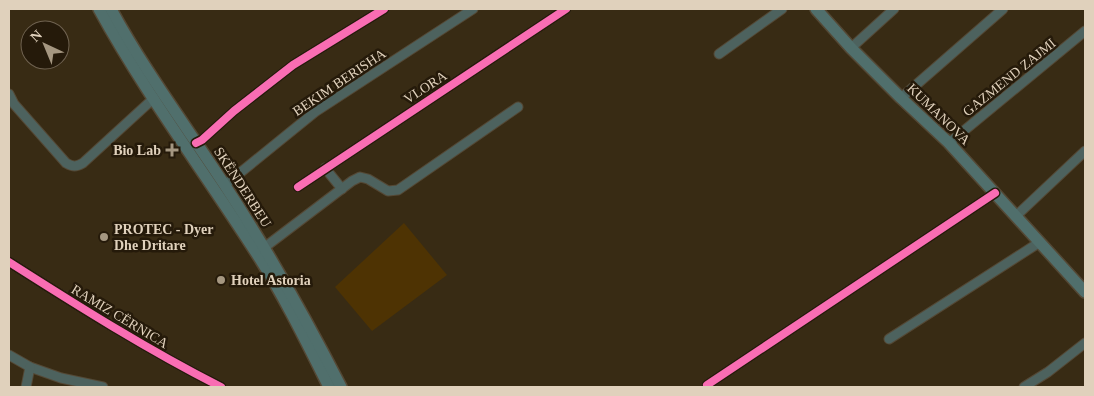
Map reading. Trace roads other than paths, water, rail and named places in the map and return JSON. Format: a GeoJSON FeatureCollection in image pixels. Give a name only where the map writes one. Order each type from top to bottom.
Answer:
{"type":"FeatureCollection","features":[{"type":"Feature","properties":{"kind":"main road","name":"SKËNDERBEU"},"geometry":{"type":"LineString","coordinates":[[99,9],[154,98],[256,253],[329,387]]}},
{"type":"Feature","properties":{"kind":"main road","name":"SKËNDERBEU"},"geometry":{"type":"LineString","coordinates":[[111,9],[143,64],[265,247],[341,387]]}},
{"type":"Feature","properties":{"kind":"main road","name":"KUMANOVA"},"geometry":{"type":"LineString","coordinates":[[816,9],[851,48],[949,143],[1085,292]]}},
{"type":"Feature","properties":{"kind":"street"},"geometry":{"type":"LineString","coordinates":[[196,143],[293,65],[384,9]]}},
{"type":"Feature","properties":{"kind":"street","name":"BEKIM BERISHA"},"geometry":{"type":"LineString","coordinates":[[224,184],[316,112],[473,9]]}},
{"type":"Feature","properties":{"kind":"street","name":"VLORA"},"geometry":{"type":"LineString","coordinates":[[298,187],[566,9]]}},
{"type":"Feature","properties":{"kind":"street"},"geometry":{"type":"LineString","coordinates":[[719,54],[782,9]]}},
{"type":"Feature","properties":{"kind":"street"},"geometry":{"type":"LineString","coordinates":[[851,48],[894,9]]}},
{"type":"Feature","properties":{"kind":"street"},"geometry":{"type":"LineString","coordinates":[[901,98],[1003,9]]}},
{"type":"Feature","properties":{"kind":"street","name":"GAZMEND ZAJMI"},"geometry":{"type":"LineString","coordinates":[[949,143],[1085,31]]}},
{"type":"Feature","properties":{"kind":"street"},"geometry":{"type":"LineString","coordinates":[[9,94],[14,104],[66,163],[77,167],[154,98]]}},
{"type":"Feature","properties":{"kind":"street"},"geometry":{"type":"LineString","coordinates":[[265,247],[352,181],[360,177],[368,179],[388,191],[398,190],[518,107]]}},
{"type":"Feature","properties":{"kind":"street"},"geometry":{"type":"LineString","coordinates":[[1016,216],[1085,151]]}},
{"type":"Feature","properties":{"kind":"street"},"geometry":{"type":"LineString","coordinates":[[325,168],[342,189]]}},
{"type":"Feature","properties":{"kind":"street"},"geometry":{"type":"LineString","coordinates":[[706,385],[995,193]]}},
{"type":"Feature","properties":{"kind":"street"},"geometry":{"type":"LineString","coordinates":[[888,339],[1040,242]]}},
{"type":"Feature","properties":{"kind":"street","name":"RAMIZ CËRNICA"},"geometry":{"type":"LineString","coordinates":[[9,262],[85,311],[221,387]]}},
{"type":"Feature","properties":{"kind":"street"},"geometry":{"type":"LineString","coordinates":[[1024,387],[1048,372],[1085,343]]}},
{"type":"Feature","properties":{"kind":"street"},"geometry":{"type":"LineString","coordinates":[[9,355],[61,383],[103,387]]}},
{"type":"Feature","properties":{"kind":"street"},"geometry":{"type":"LineString","coordinates":[[26,387],[30,368]]}},
{"type":"Feature","properties":{"kind":"place","name":"Bio Lab"},"geometry":{"type":"Point","coordinates":[172,150]}},
{"type":"Feature","properties":{"kind":"place","name":"PROTEC - Dyer Dhe Dritare"},"geometry":{"type":"Point","coordinates":[104,237]}},
{"type":"Feature","properties":{"kind":"place","name":"Hotel Astoria"},"geometry":{"type":"Point","coordinates":[221,280]}}]}
